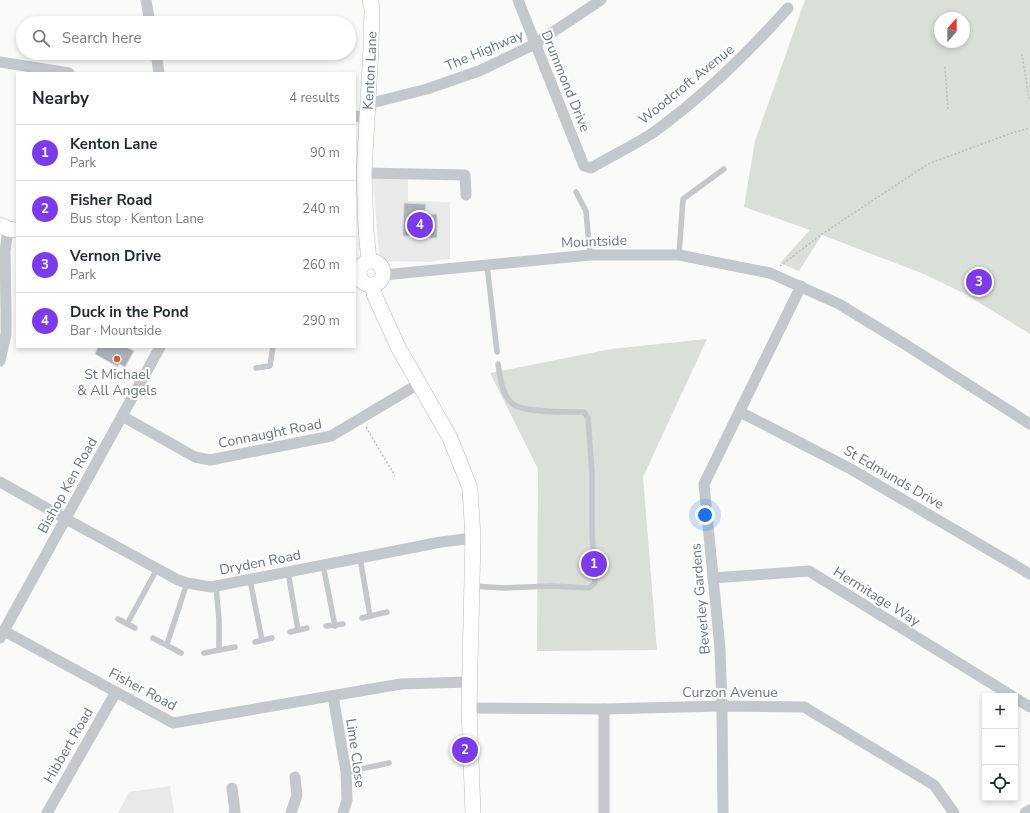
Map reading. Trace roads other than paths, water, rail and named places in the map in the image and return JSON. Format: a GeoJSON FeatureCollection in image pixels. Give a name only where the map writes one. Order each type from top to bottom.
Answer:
{"type":"FeatureCollection","features":[{"type":"Feature","properties":{"kind":"street"},"geometry":{"type":"LineString","coordinates":[[146,0],[149,16]]}},
{"type":"Feature","properties":{"kind":"street","name":"Kenton Lane"},"geometry":{"type":"LineString","coordinates":[[370,0],[372,9],[371,48],[363,112],[366,230],[370,261]]}},
{"type":"Feature","properties":{"kind":"street","name":"Drummond Drive"},"geometry":{"type":"LineString","coordinates":[[518,0],[584,166],[591,168]]}},
{"type":"Feature","properties":{"kind":"street","name":"The Highway"},"geometry":{"type":"LineString","coordinates":[[363,112],[479,71],[536,44],[601,0]]}},
{"type":"Feature","properties":{"kind":"street","name":"Woodcroft Avenue"},"geometry":{"type":"LineString","coordinates":[[591,168],[653,132],[722,78],[758,42],[788,8]]}},
{"type":"Feature","properties":{"kind":"street"},"geometry":{"type":"LineString","coordinates":[[157,60],[158,72]]}},
{"type":"Feature","properties":{"kind":"street"},"geometry":{"type":"LineString","coordinates":[[0,62],[64,72]]}},
{"type":"Feature","properties":{"kind":"street"},"geometry":{"type":"LineString","coordinates":[[364,174],[465,175],[466,195]]}},
{"type":"Feature","properties":{"kind":"street"},"geometry":{"type":"LineString","coordinates":[[1,354],[6,334],[5,251],[8,228]]}},
{"type":"Feature","properties":{"kind":"street","name":"Mountside"},"geometry":{"type":"LineString","coordinates":[[383,275],[590,255],[679,255],[770,273],[839,304],[878,327],[1030,424]]}},
{"type":"Feature","properties":{"kind":"street"},"geometry":{"type":"LineString","coordinates":[[370,261],[380,264],[383,275],[380,282],[373,286],[363,282],[357,272],[361,266],[370,261]]}},
{"type":"Feature","properties":{"kind":"street"},"geometry":{"type":"LineString","coordinates":[[373,286],[374,294],[398,347],[420,383],[450,438],[470,488],[473,538],[469,682],[473,813]]}},
{"type":"Feature","properties":{"kind":"street","name":"Beverley Gardens"},"geometry":{"type":"LineString","coordinates":[[723,813],[720,649],[704,484],[801,286]]}},
{"type":"Feature","properties":{"kind":"street","name":"Bishop Ken Road"},"geometry":{"type":"LineString","coordinates":[[2,635],[159,348]]}},
{"type":"Feature","properties":{"kind":"street","name":"Connaught Road"},"geometry":{"type":"LineString","coordinates":[[122,416],[195,457],[210,460],[331,436],[420,383]]}},
{"type":"Feature","properties":{"kind":"street","name":"St Edmunds Drive"},"geometry":{"type":"LineString","coordinates":[[740,412],[849,468],[1030,574]]}},
{"type":"Feature","properties":{"kind":"street","name":"Dryden Road"},"geometry":{"type":"LineString","coordinates":[[0,482],[178,580],[211,587],[442,542],[473,538]]}},
{"type":"Feature","properties":{"kind":"street","name":"Hermitage Way"},"geometry":{"type":"LineString","coordinates":[[713,578],[809,571],[1007,693]]}},
{"type":"Feature","properties":{"kind":"street","name":"Fisher Road"},"geometry":{"type":"LineString","coordinates":[[2,635],[116,692],[173,723],[401,684],[469,682]]}},
{"type":"Feature","properties":{"kind":"street","name":"Hibbert Road"},"geometry":{"type":"LineString","coordinates":[[47,813],[116,692]]}},
{"type":"Feature","properties":{"kind":"street","name":"Lime Close"},"geometry":{"type":"LineString","coordinates":[[333,696],[346,772],[347,800],[343,813]]}},
{"type":"Feature","properties":{"kind":"street"},"geometry":{"type":"LineString","coordinates":[[1018,700],[1030,707]]}},
{"type":"Feature","properties":{"kind":"street","name":"Curzon Avenue"},"geometry":{"type":"LineString","coordinates":[[470,708],[604,709],[722,706],[804,707],[934,784],[954,813]]}},
{"type":"Feature","properties":{"kind":"street"},"geometry":{"type":"LineString","coordinates":[[604,709],[604,813]]}},
{"type":"Feature","properties":{"kind":"street"},"geometry":{"type":"LineString","coordinates":[[291,813],[297,795],[295,777]]}},
{"type":"Feature","properties":{"kind":"street"},"geometry":{"type":"LineString","coordinates":[[232,788],[234,813]]}},
{"type":"Feature","properties":{"kind":"street"},"geometry":{"type":"LineString","coordinates":[[1025,813],[1030,810]]}},
{"type":"Feature","properties":{"kind":"lane"},"geometry":{"type":"LineString","coordinates":[[679,255],[683,199],[724,169]]}},
{"type":"Feature","properties":{"kind":"lane"},"geometry":{"type":"LineString","coordinates":[[576,192],[586,211],[590,255]]}},
{"type":"Feature","properties":{"kind":"lane"},"geometry":{"type":"LineString","coordinates":[[487,265],[497,352]]}},
{"type":"Feature","properties":{"kind":"lane"},"geometry":{"type":"LineString","coordinates":[[256,368],[270,366],[272,348]]}},
{"type":"Feature","properties":{"kind":"lane"},"geometry":{"type":"LineString","coordinates":[[472,586],[505,588],[552,586],[589,588],[595,583],[592,531],[592,473],[588,418],[584,412],[522,409],[512,404],[502,387],[498,364]]}},
{"type":"Feature","properties":{"kind":"lane"},"geometry":{"type":"LineString","coordinates":[[360,558],[370,616]]}},
{"type":"Feature","properties":{"kind":"lane"},"geometry":{"type":"LineString","coordinates":[[323,565],[335,626]]}},
{"type":"Feature","properties":{"kind":"lane"},"geometry":{"type":"LineString","coordinates":[[127,624],[157,569]]}},
{"type":"Feature","properties":{"kind":"lane"},"geometry":{"type":"LineString","coordinates":[[288,572],[298,630]]}},
{"type":"Feature","properties":{"kind":"lane"},"geometry":{"type":"LineString","coordinates":[[250,580],[262,640]]}},
{"type":"Feature","properties":{"kind":"lane"},"geometry":{"type":"LineString","coordinates":[[167,644],[188,583]]}},
{"type":"Feature","properties":{"kind":"lane"},"geometry":{"type":"LineString","coordinates":[[216,586],[219,620],[219,649]]}},
{"type":"Feature","properties":{"kind":"lane"},"geometry":{"type":"LineString","coordinates":[[362,618],[387,612]]}},
{"type":"Feature","properties":{"kind":"lane"},"geometry":{"type":"LineString","coordinates":[[118,619],[135,628]]}},
{"type":"Feature","properties":{"kind":"lane"},"geometry":{"type":"LineString","coordinates":[[326,626],[344,624]]}},
{"type":"Feature","properties":{"kind":"lane"},"geometry":{"type":"LineString","coordinates":[[290,632],[306,628]]}},
{"type":"Feature","properties":{"kind":"lane"},"geometry":{"type":"LineString","coordinates":[[153,638],[167,644],[181,654]]}},
{"type":"Feature","properties":{"kind":"lane"},"geometry":{"type":"LineString","coordinates":[[255,642],[272,638]]}},
{"type":"Feature","properties":{"kind":"lane"},"geometry":{"type":"LineString","coordinates":[[204,653],[235,647]]}},
{"type":"Feature","properties":{"kind":"lane"},"geometry":{"type":"LineString","coordinates":[[346,772],[389,763]]}},
{"type":"Feature","properties":{"kind":"place","name":"Duck in the Pond"},"geometry":{"type":"Point","coordinates":[420,225]}},
{"type":"Feature","properties":{"kind":"place","name":"Vernon Drive"},"geometry":{"type":"Point","coordinates":[979,282]}},
{"type":"Feature","properties":{"kind":"place","name":"St Michael & All Angels"},"geometry":{"type":"Point","coordinates":[117,359]}},
{"type":"Feature","properties":{"kind":"place","name":"Kenton Lane"},"geometry":{"type":"Point","coordinates":[594,564]}},
{"type":"Feature","properties":{"kind":"place","name":"Fisher Road"},"geometry":{"type":"Point","coordinates":[465,750]}}]}
